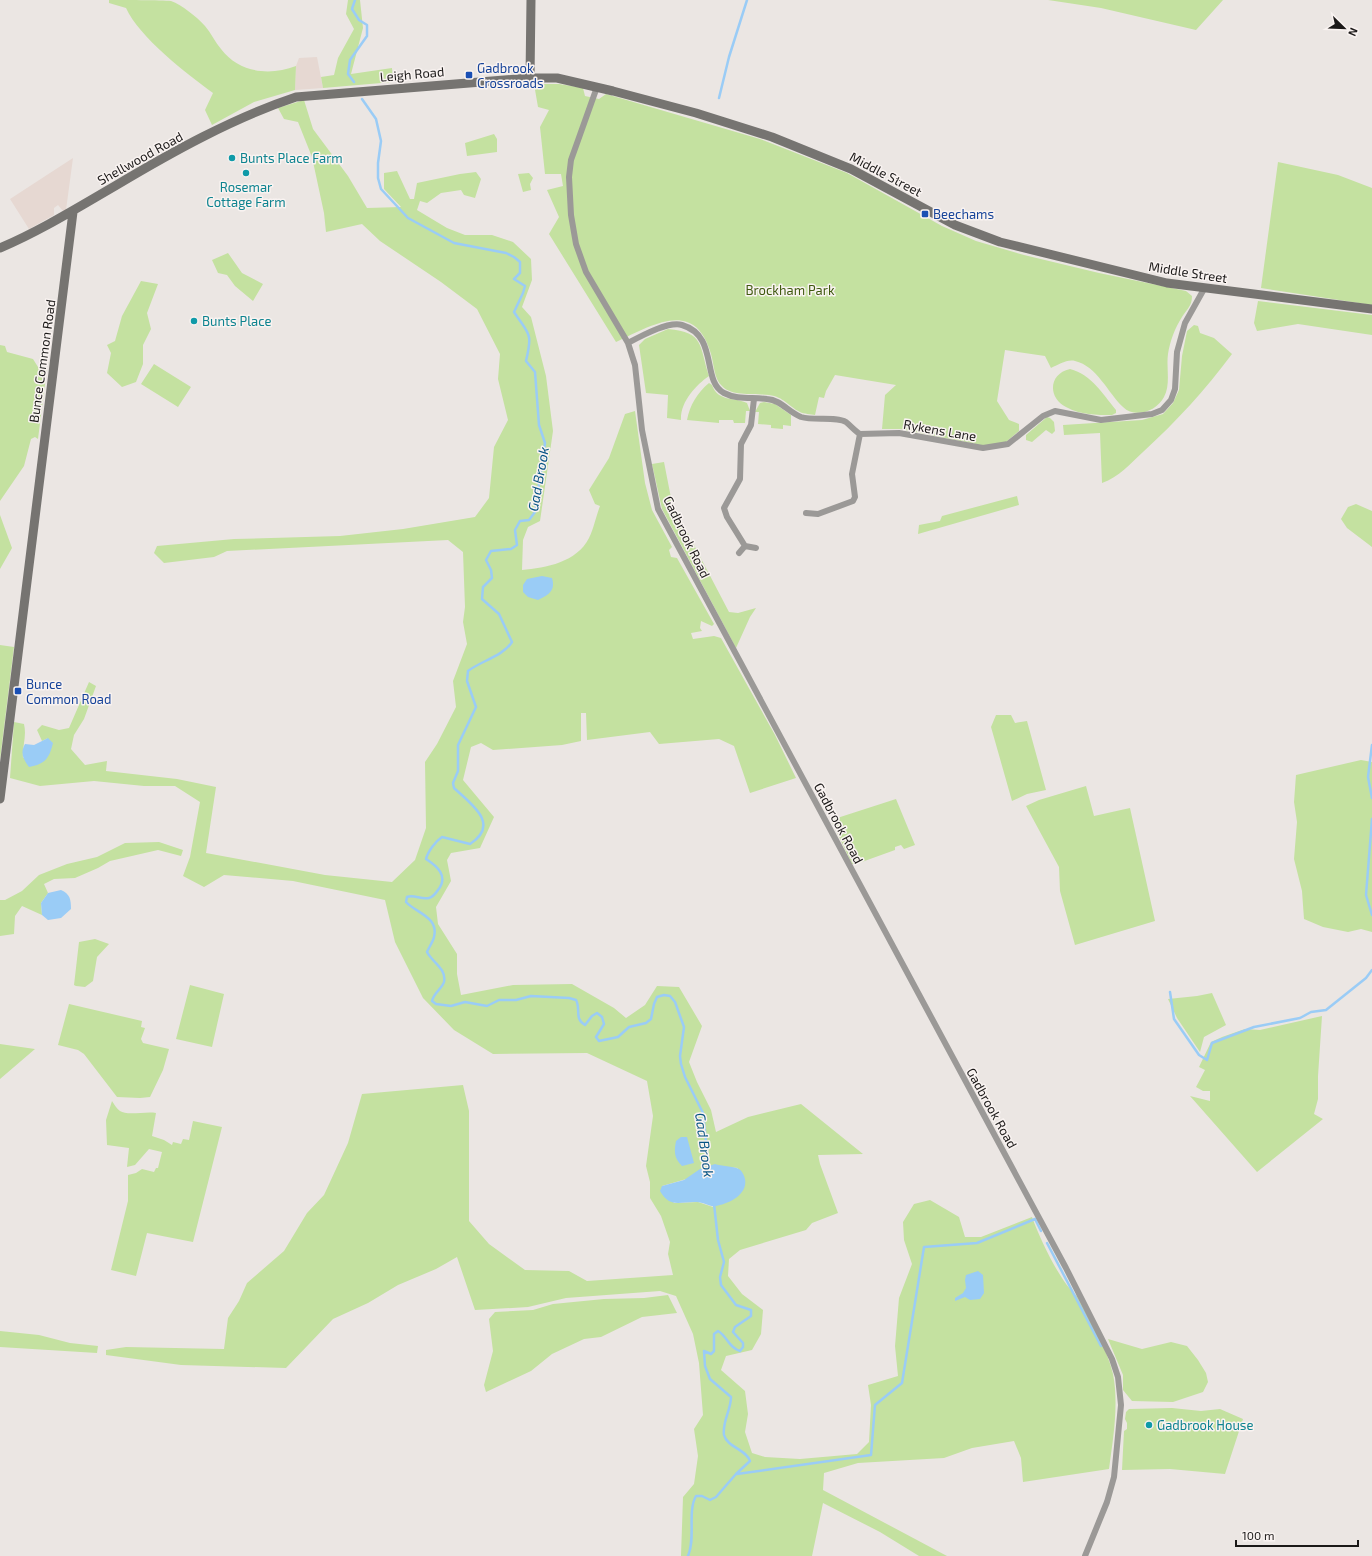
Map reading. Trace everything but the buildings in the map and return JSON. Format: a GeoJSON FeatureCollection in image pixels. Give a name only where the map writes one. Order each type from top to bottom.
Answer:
{"type":"FeatureCollection","features":[{"type":"Feature","properties":{"kind":"street"},"geometry":{"type":"LineString","coordinates":[[530,78],[531,0]]}},
{"type":"Feature","properties":{"kind":"street","name":"Middle Street"},"geometry":{"type":"LineString","coordinates":[[530,78],[557,78],[597,87],[661,103],[732,124],[815,154],[851,169],[955,225],[993,240],[1122,273],[1204,289],[1372,309]]}},
{"type":"Feature","properties":{"kind":"street","name":"Leigh Road"},"geometry":{"type":"LineString","coordinates":[[296,97],[530,78]]}},
{"type":"Feature","properties":{"kind":"street","name":"Gadbrook Road"},"geometry":{"type":"LineString","coordinates":[[597,87],[571,160],[568,177],[571,215],[576,244],[586,272],[628,343],[635,365],[642,430],[658,509],[1066,1268],[1112,1359],[1118,1377],[1121,1405],[1114,1477],[1107,1502],[1085,1556]]}},
{"type":"Feature","properties":{"kind":"street","name":"Shellwood Road"},"geometry":{"type":"LineString","coordinates":[[0,248],[73,212],[155,163],[263,108],[296,97]]}},
{"type":"Feature","properties":{"kind":"street","name":"Bunce Common Road"},"geometry":{"type":"LineString","coordinates":[[0,799],[73,212]]}},
{"type":"Feature","properties":{"kind":"street","name":"Rykens Lane"},"geometry":{"type":"LineString","coordinates":[[860,434],[899,433],[991,448],[1008,444],[1043,416],[1055,411],[1101,420],[1152,414],[1162,410],[1171,400],[1175,389],[1180,340],[1189,316],[1204,289]]}},
{"type":"Feature","properties":{"kind":"street"},"geometry":{"type":"LineString","coordinates":[[628,343],[668,325],[680,324],[690,328],[698,334],[704,344],[718,389],[733,396],[767,398],[781,403],[802,417],[845,422],[860,434],[852,474],[855,497],[853,501],[818,514],[806,513]]}},
{"type":"Feature","properties":{"kind":"street"},"geometry":{"type":"LineString","coordinates":[[754,398],[750,426],[741,444],[740,479],[724,508],[727,518],[745,546],[756,548]]}},
{"type":"Feature","properties":{"kind":"street"},"geometry":{"type":"LineString","coordinates":[[739,553],[745,546]]}},
{"type":"Feature","properties":{"kind":"shaded area"},"geometry":{"type":"Polygon","coordinates":[[[317,57],[323,88],[295,90],[296,66],[299,58],[317,57]]]}},
{"type":"Feature","properties":{"kind":"shaded area"},"geometry":{"type":"Polygon","coordinates":[[[73,158],[66,210],[63,211],[58,205],[54,208],[54,215],[29,229],[10,199],[73,158]]]}},
{"type":"Feature","properties":{"kind":"green space"},"geometry":{"type":"Polygon","coordinates":[[[109,0],[171,1],[180,5],[202,23],[228,57],[246,68],[276,71],[296,66],[295,90],[254,102],[212,125],[205,110],[213,93],[190,76],[152,43],[132,19],[126,8],[109,3],[109,0]]]}},
{"type":"Feature","properties":{"kind":"green space"},"geometry":{"type":"Polygon","coordinates":[[[348,0],[360,0],[363,28],[351,74],[392,68],[393,82],[323,88],[321,77],[334,75],[338,58],[354,29],[346,14],[348,0]]]}},
{"type":"Feature","properties":{"kind":"green space"},"geometry":{"type":"Polygon","coordinates":[[[1048,0],[1223,0],[1196,30],[1101,8],[1048,0]]]}},
{"type":"Feature","properties":{"kind":"green space","name":"Brockham Park"},"geometry":{"type":"Polygon","coordinates":[[[534,84],[559,84],[583,88],[585,96],[599,99],[606,94],[760,139],[847,173],[942,226],[976,241],[1024,255],[1099,273],[1186,291],[1192,296],[1192,299],[1189,307],[1177,326],[1170,344],[1168,354],[1167,387],[1164,397],[1156,406],[1145,412],[1139,413],[1128,411],[1096,374],[1083,364],[1075,361],[1069,361],[1051,368],[1045,356],[1005,350],[997,401],[1009,420],[1019,424],[1019,431],[1006,442],[986,446],[900,429],[882,429],[885,395],[896,385],[835,375],[826,391],[824,398],[819,397],[815,415],[800,412],[774,396],[732,392],[719,383],[711,354],[704,337],[695,326],[684,321],[671,321],[658,324],[616,342],[549,234],[559,217],[547,190],[563,186],[561,174],[545,174],[540,127],[549,110],[538,107],[534,84]]]}},
{"type":"Feature","properties":{"kind":"green space"},"geometry":{"type":"Polygon","coordinates":[[[304,100],[313,129],[348,176],[367,208],[401,207],[384,189],[384,173],[397,171],[410,199],[414,199],[417,183],[476,172],[481,179],[475,198],[464,195],[461,190],[441,193],[427,203],[420,201],[417,210],[447,228],[465,235],[492,235],[513,242],[531,259],[532,280],[522,307],[531,317],[546,376],[553,431],[540,521],[528,527],[523,540],[522,570],[541,568],[560,562],[577,553],[584,546],[591,534],[600,506],[595,504],[589,490],[609,458],[625,414],[635,411],[645,483],[652,510],[672,547],[669,550],[671,557],[677,558],[714,624],[712,626],[701,621],[700,628],[702,631],[691,633],[693,639],[714,636],[721,638],[775,735],[796,778],[750,793],[734,746],[719,739],[659,744],[650,732],[587,740],[586,713],[581,713],[581,741],[562,745],[493,750],[481,743],[471,747],[463,780],[494,817],[480,848],[451,853],[447,860],[451,881],[436,907],[438,924],[457,954],[457,974],[461,995],[513,985],[572,984],[614,1008],[626,1018],[645,1005],[657,986],[679,987],[702,1026],[689,1062],[711,1110],[716,1132],[748,1117],[801,1104],[863,1154],[818,1155],[838,1213],[812,1223],[806,1230],[740,1250],[729,1259],[728,1276],[742,1294],[763,1310],[761,1334],[752,1350],[726,1356],[721,1370],[745,1391],[748,1414],[745,1432],[752,1453],[765,1457],[800,1459],[857,1454],[869,1442],[871,1405],[868,1385],[898,1376],[895,1346],[899,1298],[912,1264],[904,1240],[903,1222],[914,1204],[930,1200],[959,1217],[965,1237],[981,1237],[1032,1217],[1057,1271],[1077,1296],[1107,1354],[1115,1386],[1115,1422],[1109,1469],[1023,1482],[1021,1458],[1014,1441],[972,1448],[944,1458],[858,1463],[824,1473],[823,1490],[947,1556],[919,1556],[880,1532],[823,1503],[812,1556],[681,1556],[683,1497],[694,1484],[698,1456],[694,1429],[703,1415],[699,1363],[693,1334],[676,1296],[660,1291],[566,1298],[528,1307],[475,1310],[457,1257],[436,1269],[398,1285],[368,1303],[333,1319],[286,1368],[181,1365],[106,1355],[106,1350],[126,1347],[224,1349],[228,1318],[239,1301],[247,1283],[284,1251],[307,1213],[324,1195],[348,1143],[362,1094],[463,1085],[469,1111],[469,1221],[489,1244],[525,1270],[569,1271],[587,1281],[673,1275],[668,1254],[670,1242],[661,1216],[650,1198],[650,1182],[646,1166],[653,1116],[647,1081],[587,1053],[493,1054],[454,1030],[423,998],[395,942],[385,900],[293,881],[224,875],[204,887],[183,876],[190,857],[200,802],[175,786],[144,786],[94,781],[40,786],[10,778],[14,722],[24,724],[25,733],[23,758],[48,738],[42,741],[37,730],[42,725],[59,730],[69,728],[89,682],[96,686],[84,719],[74,735],[71,749],[85,765],[107,761],[106,771],[177,779],[216,787],[206,853],[325,875],[392,882],[415,860],[426,828],[425,762],[437,744],[456,707],[453,681],[467,644],[463,622],[465,607],[463,552],[448,540],[227,551],[214,557],[164,563],[154,553],[157,546],[234,539],[340,536],[403,529],[475,517],[489,498],[494,447],[508,420],[498,379],[500,354],[477,309],[441,282],[380,241],[362,224],[326,232],[324,213],[312,157],[298,122],[284,119],[278,108],[304,100]],[[728,1167],[662,1186],[674,1203],[698,1202],[713,1207],[738,1168],[728,1167]]]}},
{"type":"Feature","properties":{"kind":"green space"},"geometry":{"type":"Polygon","coordinates":[[[494,134],[497,139],[497,152],[467,156],[465,143],[494,134]]]}},
{"type":"Feature","properties":{"kind":"green space"},"geometry":{"type":"Polygon","coordinates":[[[1278,162],[1338,175],[1372,188],[1372,305],[1261,288],[1278,162]]]}},
{"type":"Feature","properties":{"kind":"green space"},"geometry":{"type":"Polygon","coordinates":[[[529,173],[533,178],[530,184],[531,190],[523,192],[518,174],[529,173]]]}},
{"type":"Feature","properties":{"kind":"green space"},"geometry":{"type":"Polygon","coordinates":[[[228,253],[242,273],[263,284],[253,301],[235,286],[227,275],[218,273],[212,260],[228,253]]]}},
{"type":"Feature","properties":{"kind":"green space"},"geometry":{"type":"Polygon","coordinates":[[[141,281],[158,284],[147,313],[151,329],[143,345],[143,364],[136,382],[122,387],[107,373],[111,353],[107,345],[115,341],[122,316],[141,281]]]}},
{"type":"Feature","properties":{"kind":"green space"},"geometry":{"type":"Polygon","coordinates":[[[1258,301],[1372,315],[1372,335],[1298,324],[1257,331],[1254,323],[1258,301]]]}},
{"type":"Feature","properties":{"kind":"green space"},"geometry":{"type":"Polygon","coordinates":[[[1194,325],[1198,326],[1200,333],[1214,338],[1232,354],[1201,393],[1167,429],[1124,470],[1102,483],[1100,433],[1064,435],[1063,425],[1142,420],[1163,414],[1173,403],[1179,390],[1182,356],[1187,331],[1194,325]]]}},
{"type":"Feature","properties":{"kind":"green space"},"geometry":{"type":"Polygon","coordinates":[[[668,329],[689,333],[695,337],[699,342],[709,376],[694,389],[686,401],[681,413],[681,420],[667,418],[668,395],[646,393],[639,345],[645,339],[668,329]]]}},
{"type":"Feature","properties":{"kind":"green space"},"geometry":{"type":"Polygon","coordinates":[[[0,345],[5,346],[7,352],[33,359],[38,367],[47,368],[38,439],[35,437],[31,439],[24,466],[0,501],[0,345]]]}},
{"type":"Feature","properties":{"kind":"green space"},"geometry":{"type":"Polygon","coordinates":[[[154,364],[191,387],[178,407],[141,384],[154,364]]]}},
{"type":"Feature","properties":{"kind":"green space"},"geometry":{"type":"Polygon","coordinates":[[[1070,369],[1091,380],[1116,410],[1116,413],[1112,415],[1094,415],[1072,410],[1060,403],[1054,392],[1054,381],[1063,372],[1070,369]]]}},
{"type":"Feature","properties":{"kind":"green space"},"geometry":{"type":"Polygon","coordinates":[[[709,383],[722,397],[747,403],[750,411],[746,411],[745,423],[734,423],[733,420],[719,420],[719,423],[687,420],[690,409],[695,400],[709,383]]]}},
{"type":"Feature","properties":{"kind":"green space"},"geometry":{"type":"Polygon","coordinates":[[[764,402],[775,404],[791,415],[791,426],[783,425],[783,429],[771,428],[771,425],[758,424],[759,412],[755,412],[760,403],[764,402]]]}},
{"type":"Feature","properties":{"kind":"green space"},"geometry":{"type":"Polygon","coordinates":[[[1047,417],[1054,422],[1055,431],[1052,434],[1046,430],[1032,442],[1026,440],[1026,435],[1047,417]]]}},
{"type":"Feature","properties":{"kind":"green space"},"geometry":{"type":"Polygon","coordinates":[[[664,462],[672,503],[729,612],[738,613],[756,608],[750,617],[736,648],[662,509],[652,464],[664,462]]]}},
{"type":"Feature","properties":{"kind":"green space"},"geometry":{"type":"Polygon","coordinates":[[[1017,496],[1019,505],[918,534],[919,525],[940,521],[942,516],[1017,496]]]}},
{"type":"Feature","properties":{"kind":"green space"},"geometry":{"type":"Polygon","coordinates":[[[1356,504],[1372,511],[1372,547],[1347,528],[1341,519],[1348,507],[1356,504]]]}},
{"type":"Feature","properties":{"kind":"green space"},"geometry":{"type":"Polygon","coordinates":[[[0,515],[12,548],[0,569],[0,515]]]}},
{"type":"Feature","properties":{"kind":"green space"},"geometry":{"type":"Polygon","coordinates":[[[0,645],[14,647],[0,760],[0,645]]]}},
{"type":"Feature","properties":{"kind":"green space"},"geometry":{"type":"Polygon","coordinates":[[[996,715],[1011,715],[1015,723],[1027,721],[1046,790],[1027,794],[1012,801],[991,727],[996,715]]]}},
{"type":"Feature","properties":{"kind":"green space"},"geometry":{"type":"Polygon","coordinates":[[[1361,760],[1372,762],[1372,932],[1361,929],[1348,932],[1323,927],[1304,919],[1302,891],[1294,859],[1297,822],[1294,802],[1296,775],[1361,760]]]}},
{"type":"Feature","properties":{"kind":"green space"},"geometry":{"type":"Polygon","coordinates":[[[1086,786],[1094,816],[1130,808],[1155,921],[1075,945],[1060,891],[1059,867],[1026,806],[1039,800],[1086,786]]]}},
{"type":"Feature","properties":{"kind":"green space"},"geometry":{"type":"Polygon","coordinates":[[[896,799],[915,845],[904,849],[901,845],[895,847],[895,850],[859,863],[852,864],[831,820],[896,799]]]}},
{"type":"Feature","properties":{"kind":"green space"},"geometry":{"type":"Polygon","coordinates":[[[159,842],[183,850],[181,856],[158,850],[110,861],[75,878],[54,879],[44,884],[48,893],[41,903],[42,915],[22,906],[15,916],[14,934],[0,936],[0,900],[5,900],[22,891],[39,875],[67,864],[97,857],[125,843],[159,842]]]}},
{"type":"Feature","properties":{"kind":"green space"},"geometry":{"type":"Polygon","coordinates":[[[95,939],[109,944],[97,957],[93,981],[85,987],[76,986],[74,985],[79,942],[95,939]]]}},
{"type":"Feature","properties":{"kind":"green space"},"geometry":{"type":"Polygon","coordinates":[[[190,985],[224,994],[212,1047],[176,1039],[190,985]]]}},
{"type":"Feature","properties":{"kind":"green space"},"geometry":{"type":"Polygon","coordinates":[[[1212,993],[1226,1025],[1204,1037],[1200,1052],[1177,1018],[1168,999],[1212,993]]]}},
{"type":"Feature","properties":{"kind":"green space"},"geometry":{"type":"Polygon","coordinates":[[[69,1004],[142,1021],[141,1027],[145,1028],[141,1039],[143,1043],[169,1049],[163,1070],[150,1097],[117,1097],[84,1054],[78,1050],[58,1045],[69,1004]]]}},
{"type":"Feature","properties":{"kind":"green space"},"geometry":{"type":"Polygon","coordinates":[[[1322,1016],[1318,1099],[1314,1114],[1323,1119],[1257,1172],[1190,1096],[1210,1101],[1210,1091],[1203,1091],[1196,1087],[1205,1070],[1199,1067],[1211,1042],[1222,1037],[1245,1029],[1260,1030],[1322,1016]]]}},
{"type":"Feature","properties":{"kind":"green space"},"geometry":{"type":"Polygon","coordinates":[[[0,1044],[35,1049],[0,1079],[0,1044]]]}},
{"type":"Feature","properties":{"kind":"green space"},"geometry":{"type":"Polygon","coordinates":[[[112,1101],[120,1111],[123,1112],[156,1113],[152,1136],[164,1140],[172,1145],[173,1142],[181,1144],[183,1139],[189,1140],[193,1121],[222,1127],[193,1242],[147,1233],[136,1276],[111,1270],[128,1201],[128,1175],[136,1173],[142,1169],[154,1172],[156,1168],[158,1168],[162,1152],[149,1149],[135,1165],[127,1167],[129,1148],[107,1145],[106,1120],[112,1101]]]}},
{"type":"Feature","properties":{"kind":"green space"},"geometry":{"type":"Polygon","coordinates":[[[668,1295],[677,1313],[642,1317],[601,1337],[584,1339],[552,1354],[531,1371],[486,1392],[484,1385],[493,1351],[489,1319],[495,1312],[533,1310],[553,1304],[668,1295]]]}},
{"type":"Feature","properties":{"kind":"green space"},"geometry":{"type":"Polygon","coordinates":[[[0,1331],[39,1335],[70,1343],[98,1346],[97,1353],[0,1347],[0,1331]]]}},
{"type":"Feature","properties":{"kind":"green space"},"geometry":{"type":"Polygon","coordinates":[[[1108,1339],[1142,1349],[1171,1342],[1187,1346],[1206,1373],[1208,1382],[1203,1392],[1173,1402],[1132,1401],[1123,1390],[1123,1375],[1108,1339]]]}},
{"type":"Feature","properties":{"kind":"green space"},"geometry":{"type":"Polygon","coordinates":[[[1172,1408],[1201,1411],[1220,1409],[1243,1419],[1225,1474],[1170,1469],[1122,1470],[1124,1431],[1127,1429],[1125,1419],[1126,1412],[1129,1409],[1172,1408]]]}},
{"type":"Feature","properties":{"kind":"water"},"geometry":{"type":"Polygon","coordinates":[[[542,576],[552,578],[553,586],[550,592],[538,600],[528,597],[523,592],[523,585],[527,579],[542,576]]]}},
{"type":"Feature","properties":{"kind":"water"},"geometry":{"type":"Polygon","coordinates":[[[48,738],[53,743],[48,757],[43,762],[29,767],[23,756],[25,744],[34,745],[48,738]]]}},
{"type":"Feature","properties":{"kind":"water"},"geometry":{"type":"Polygon","coordinates":[[[61,890],[69,897],[71,909],[61,918],[48,920],[42,915],[41,903],[48,893],[61,890]]]}},
{"type":"Feature","properties":{"kind":"water"},"geometry":{"type":"Polygon","coordinates":[[[681,1137],[687,1137],[694,1163],[682,1166],[677,1160],[675,1155],[675,1145],[676,1141],[681,1137]]]}},
{"type":"Feature","properties":{"kind":"water"},"geometry":{"type":"Polygon","coordinates":[[[715,1164],[740,1170],[745,1179],[743,1190],[731,1201],[713,1206],[697,1202],[676,1203],[664,1197],[660,1191],[662,1186],[684,1180],[700,1169],[715,1164]]]}},
{"type":"Feature","properties":{"kind":"water"},"geometry":{"type":"Polygon","coordinates":[[[978,1271],[983,1275],[984,1293],[980,1299],[970,1300],[965,1297],[955,1301],[955,1298],[963,1293],[966,1288],[966,1275],[978,1271]]]}},
{"type":"Feature","properties":{"kind":"waterway","name":"Gad Brook"},"geometry":{"type":"LineString","coordinates":[[354,82],[348,74],[350,60],[367,36],[367,25],[359,20],[352,9],[355,0]]}},
{"type":"Feature","properties":{"kind":"waterway"},"geometry":{"type":"LineString","coordinates":[[719,98],[729,57],[747,0]]}},
{"type":"Feature","properties":{"kind":"waterway","name":"Gad Brook"},"geometry":{"type":"LineString","coordinates":[[362,99],[376,119],[381,141],[378,163],[378,178],[381,189],[408,218],[454,243],[506,253],[520,262],[520,273],[514,279],[525,286],[514,312],[528,334],[529,344],[526,361],[535,372],[539,425],[545,443],[535,512],[529,520],[520,521],[515,530],[517,545],[511,549],[491,551],[486,560],[491,570],[492,578],[483,587],[482,599],[499,614],[512,642],[498,655],[468,671],[467,681],[476,707],[458,745],[458,771],[453,783],[454,788],[475,807],[480,814],[483,822],[483,829],[479,837],[470,844],[442,837],[430,850],[426,859],[438,868],[442,876],[441,885],[433,896],[426,898],[412,896],[407,897],[406,902],[426,916],[430,920],[435,930],[427,952],[441,969],[444,982],[434,995],[432,1001],[436,1004],[451,1006],[465,1002],[487,1006],[499,1000],[516,1000],[531,996],[569,998],[576,1000],[580,1020],[585,1025],[592,1016],[597,1013],[602,1017],[604,1024],[596,1037],[599,1041],[618,1037],[629,1027],[646,1023],[651,1019],[657,997],[664,995],[670,996],[675,1002],[684,1027],[680,1056],[681,1064],[685,1077],[703,1113],[709,1170]]}},
{"type":"Feature","properties":{"kind":"waterway"},"geometry":{"type":"LineString","coordinates":[[1372,745],[1368,777],[1372,798]]}},
{"type":"Feature","properties":{"kind":"waterway"},"geometry":{"type":"LineString","coordinates":[[1372,819],[1366,895],[1372,915]]}},
{"type":"Feature","properties":{"kind":"waterway"},"geometry":{"type":"LineString","coordinates":[[1170,992],[1174,1019],[1199,1055],[1207,1060],[1212,1043],[1254,1027],[1300,1018],[1311,1012],[1326,1010],[1366,978],[1372,970]]}},
{"type":"Feature","properties":{"kind":"waterway","name":"Gad Brook"},"geometry":{"type":"LineString","coordinates":[[688,1556],[691,1541],[693,1502],[696,1496],[702,1496],[710,1500],[716,1497],[736,1474],[750,1461],[745,1454],[729,1443],[724,1435],[724,1425],[730,1407],[731,1397],[710,1379],[705,1366],[704,1351],[711,1354],[714,1351],[714,1334],[718,1331],[733,1347],[740,1351],[743,1347],[743,1343],[733,1332],[735,1327],[751,1316],[751,1310],[736,1305],[721,1285],[720,1277],[724,1262],[718,1240],[714,1204]]}},
{"type":"Feature","properties":{"kind":"waterway"},"geometry":{"type":"LineString","coordinates":[[737,1474],[871,1455],[875,1405],[902,1383],[924,1247],[977,1243],[1035,1219],[1041,1231]]}},
{"type":"Feature","properties":{"kind":"waterway"},"geometry":{"type":"LineString","coordinates":[[1047,1243],[1101,1346]]}},
{"type":"Feature","properties":{"kind":"place","name":"Gadbrook Crossroads"},"geometry":{"type":"Point","coordinates":[469,75]}},
{"type":"Feature","properties":{"kind":"place","name":"Bunts Place Farm"},"geometry":{"type":"Point","coordinates":[232,158]}},
{"type":"Feature","properties":{"kind":"place","name":"Rosemar Cottage Farm"},"geometry":{"type":"Point","coordinates":[246,173]}},
{"type":"Feature","properties":{"kind":"place","name":"Beechams"},"geometry":{"type":"Point","coordinates":[925,214]}},
{"type":"Feature","properties":{"kind":"place","name":"Bunts Place"},"geometry":{"type":"Point","coordinates":[194,321]}},
{"type":"Feature","properties":{"kind":"place","name":"Bunce Common Road"},"geometry":{"type":"Point","coordinates":[18,691]}},
{"type":"Feature","properties":{"kind":"place","name":"Gadbrook House"},"geometry":{"type":"Point","coordinates":[1149,1425]}}]}
